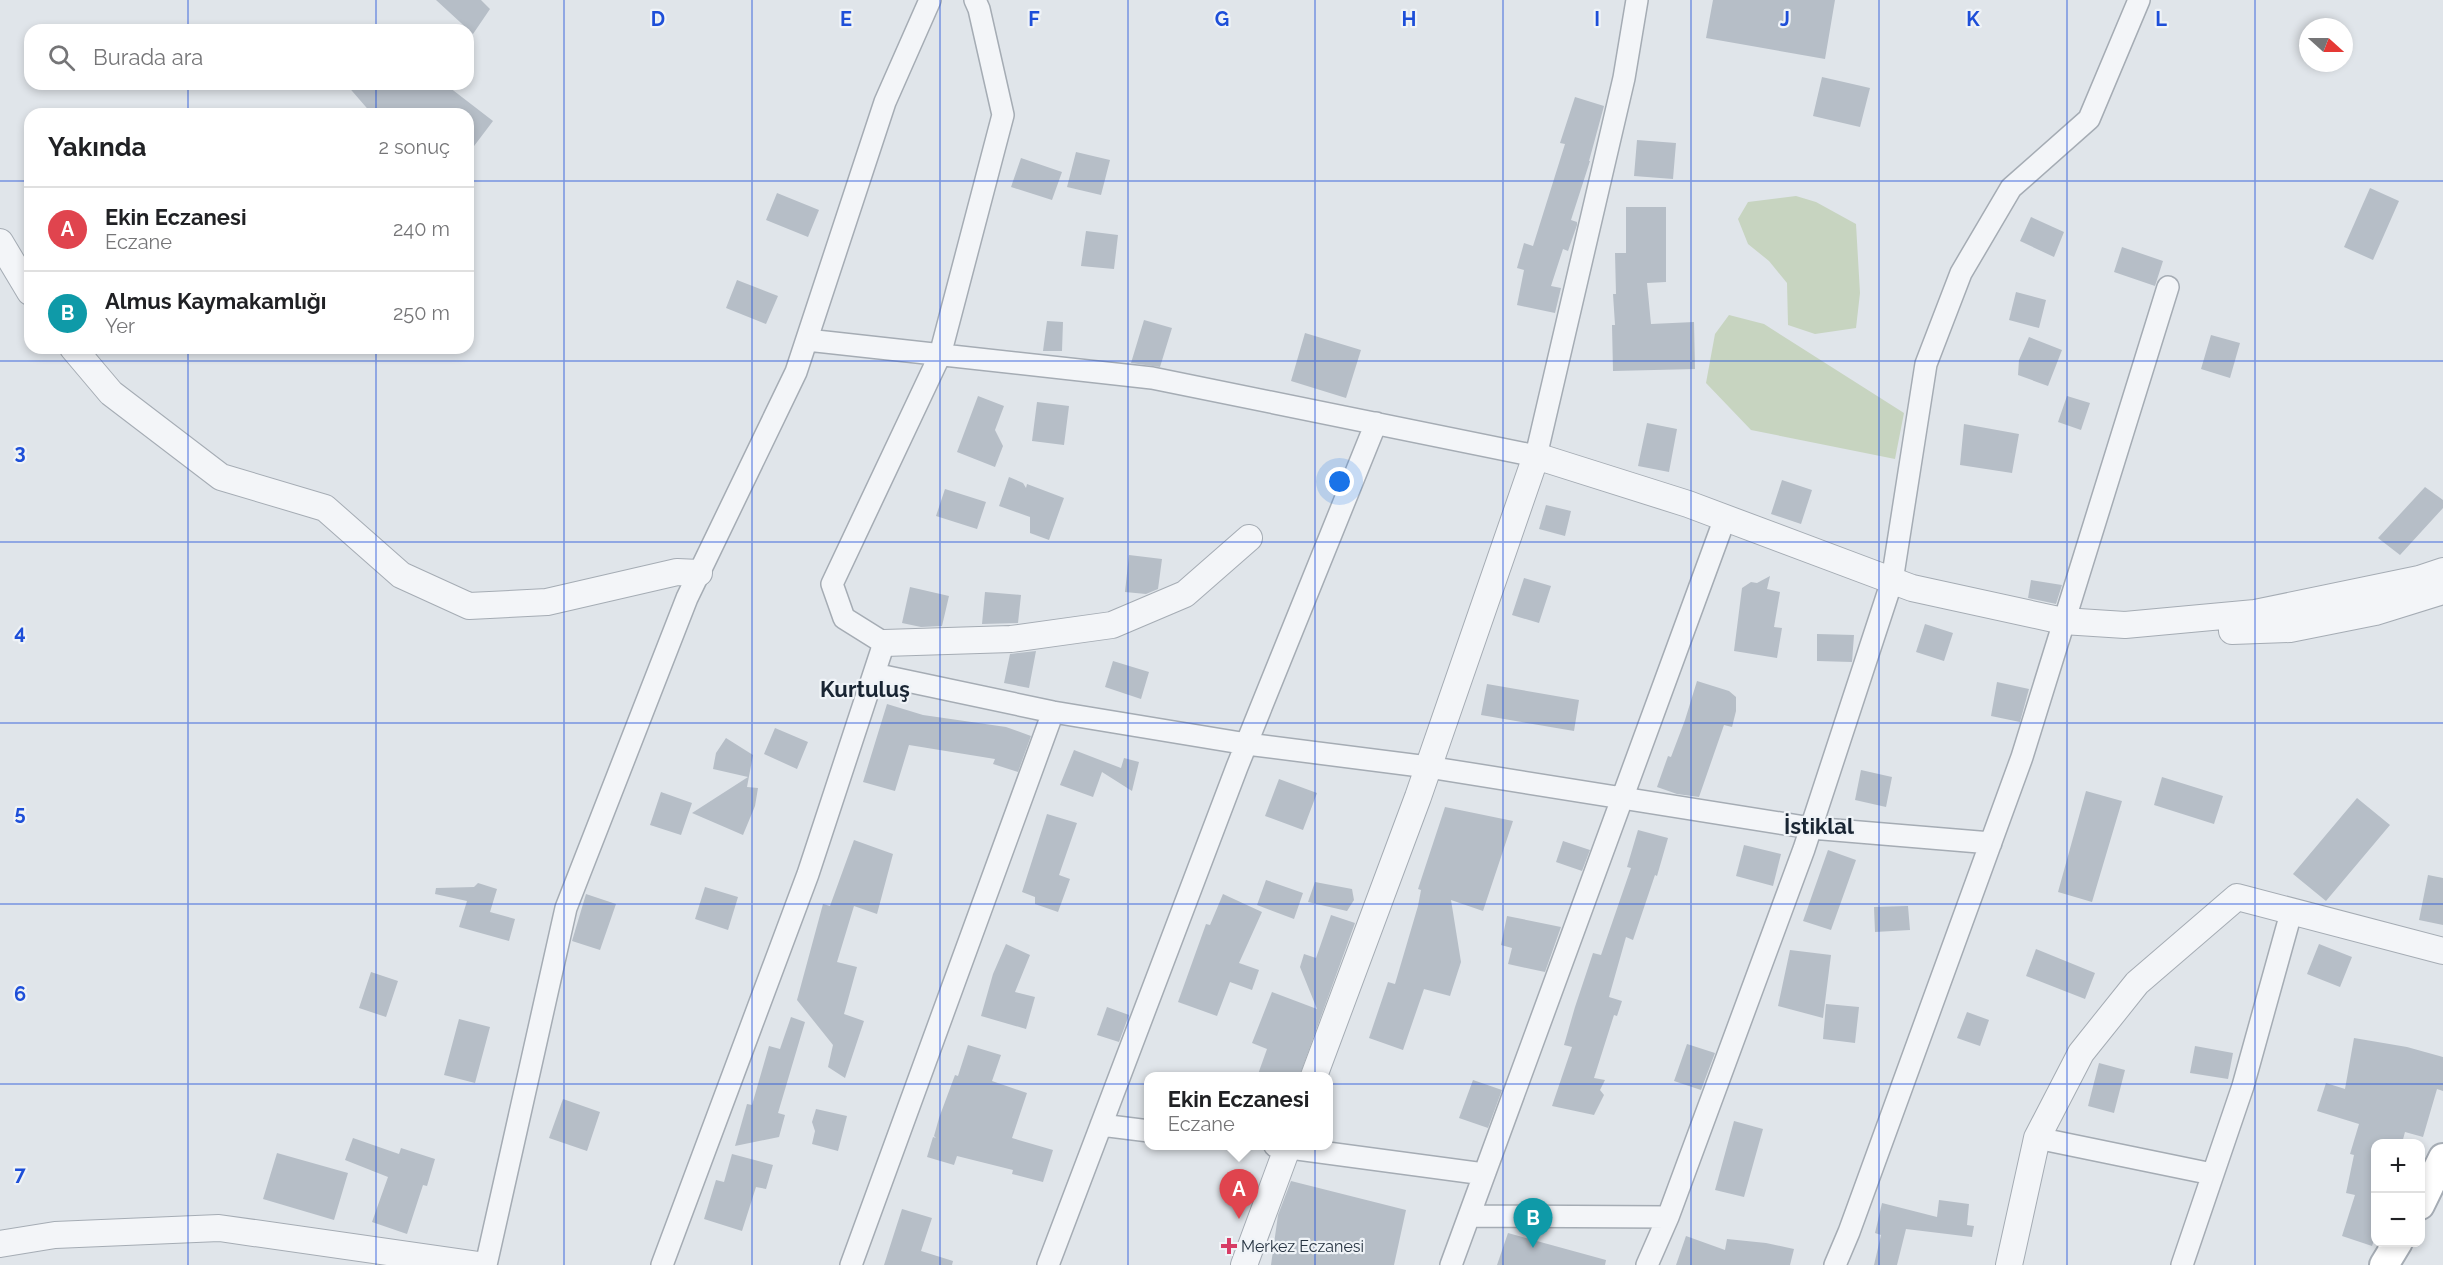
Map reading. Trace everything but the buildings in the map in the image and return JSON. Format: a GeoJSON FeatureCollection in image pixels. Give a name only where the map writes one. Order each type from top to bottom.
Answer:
{"type":"FeatureCollection","features":[{"type":"Feature","properties":{"kind":"main road"},"geometry":{"type":"LineString","coordinates":[[2425,1196],[2443,1158]]}},
{"type":"Feature","properties":{"kind":"main road"},"geometry":{"type":"LineString","coordinates":[[2384,1265],[2395,1247]]}},
{"type":"Feature","properties":{"kind":"street"},"geometry":{"type":"LineString","coordinates":[[486,1265],[566,908],[687,598],[796,372],[885,102],[930,0]]}},
{"type":"Feature","properties":{"kind":"street"},"geometry":{"type":"LineString","coordinates":[[975,0],[1003,115],[940,355],[832,584],[844,618],[884,644],[1011,639],[1112,625],[1185,594],[1249,538]]}},
{"type":"Feature","properties":{"kind":"street"},"geometry":{"type":"LineString","coordinates":[[1316,1072],[1428,767],[1536,456],[1624,78],[1636,0]]}},
{"type":"Feature","properties":{"kind":"street"},"geometry":{"type":"LineString","coordinates":[[1647,1265],[1668,1217],[1811,828],[1892,581],[1926,364],[1961,273],[2011,188],[2089,119],[2139,0]]}},
{"type":"Feature","properties":{"kind":"street"},"geometry":{"type":"LineString","coordinates":[[0,242],[24,282]]}},
{"type":"Feature","properties":{"kind":"street"},"geometry":{"type":"LineString","coordinates":[[1835,1265],[2022,757],[2168,287]]}},
{"type":"Feature","properties":{"kind":"street"},"geometry":{"type":"LineString","coordinates":[[807,340],[1152,378],[1536,456],[1725,518],[1912,588],[2061,629],[2290,629],[2375,612],[2443,591]]}},
{"type":"Feature","properties":{"kind":"street"},"geometry":{"type":"LineString","coordinates":[[78,354],[111,393],[221,477],[326,508],[401,575],[469,606],[547,602],[677,572],[699,573]]}},
{"type":"Feature","properties":{"kind":"street"},"geometry":{"type":"LineString","coordinates":[[1047,1265],[1247,744],[1376,423]]}},
{"type":"Feature","properties":{"kind":"street"},"geometry":{"type":"LineString","coordinates":[[1451,1265],[1725,518]]}},
{"type":"Feature","properties":{"kind":"street"},"geometry":{"type":"LineString","coordinates":[[2061,629],[2255,613],[2443,572]]}},
{"type":"Feature","properties":{"kind":"street"},"geometry":{"type":"LineString","coordinates":[[662,1265],[808,874],[884,644]]}},
{"type":"Feature","properties":{"kind":"street"},"geometry":{"type":"LineString","coordinates":[[874,674],[1053,712],[1247,744],[1428,767],[1811,828],[1991,843]]}},
{"type":"Feature","properties":{"kind":"street"},"geometry":{"type":"LineString","coordinates":[[851,1265],[1053,712]]}},
{"type":"Feature","properties":{"kind":"street"},"geometry":{"type":"LineString","coordinates":[[2009,1265],[2037,1137],[2081,1053],[2137,983],[2237,897],[2290,913],[2443,951]]}},
{"type":"Feature","properties":{"kind":"street"},"geometry":{"type":"LineString","coordinates":[[2182,1265],[2243,1086],[2290,913]]}},
{"type":"Feature","properties":{"kind":"street"},"geometry":{"type":"LineString","coordinates":[[1101,1125],[1144,1130]]}},
{"type":"Feature","properties":{"kind":"street"},"geometry":{"type":"LineString","coordinates":[[2037,1137],[2212,1174]]}},
{"type":"Feature","properties":{"kind":"street"},"geometry":{"type":"LineString","coordinates":[[1244,1265],[1283,1150]]}},
{"type":"Feature","properties":{"kind":"street"},"geometry":{"type":"LineString","coordinates":[[1313,1150],[1484,1174]]}},
{"type":"Feature","properties":{"kind":"street"},"geometry":{"type":"LineString","coordinates":[[1469,1216],[1668,1217]]}},
{"type":"Feature","properties":{"kind":"street"},"geometry":{"type":"LineString","coordinates":[[0,1244],[55,1235],[219,1228],[479,1265]]}},
{"type":"Feature","properties":{"kind":"green space"},"geometry":{"type":"Polygon","coordinates":[[[1796,196],[1816,202],[1856,224],[1860,293],[1856,328],[1815,334],[1788,325],[1787,283],[1769,261],[1748,244],[1738,219],[1748,202],[1796,196]]]}},
{"type":"Feature","properties":{"kind":"green space"},"geometry":{"type":"Polygon","coordinates":[[[1729,315],[1764,324],[1904,413],[1895,459],[1751,430],[1706,383],[1715,334],[1729,315]]]}},
{"type":"Feature","properties":{"kind":"place","name":"Ekin Eczanesi"},"geometry":{"type":"Point","coordinates":[1239,1219]}},
{"type":"Feature","properties":{"kind":"place","name":"Merkez Eczanesi"},"geometry":{"type":"Point","coordinates":[1229,1246]}},
{"type":"Feature","properties":{"kind":"place","name":"Almus Kaymakamlığı"},"geometry":{"type":"Point","coordinates":[1533,1248]}},
{"type":"Feature","properties":{"kind":"district","name":"Kurtuluş"},"geometry":{"type":"Point","coordinates":[865,689]}},
{"type":"Feature","properties":{"kind":"district","name":"İstiklal"},"geometry":{"type":"Point","coordinates":[1819,826]}}]}
